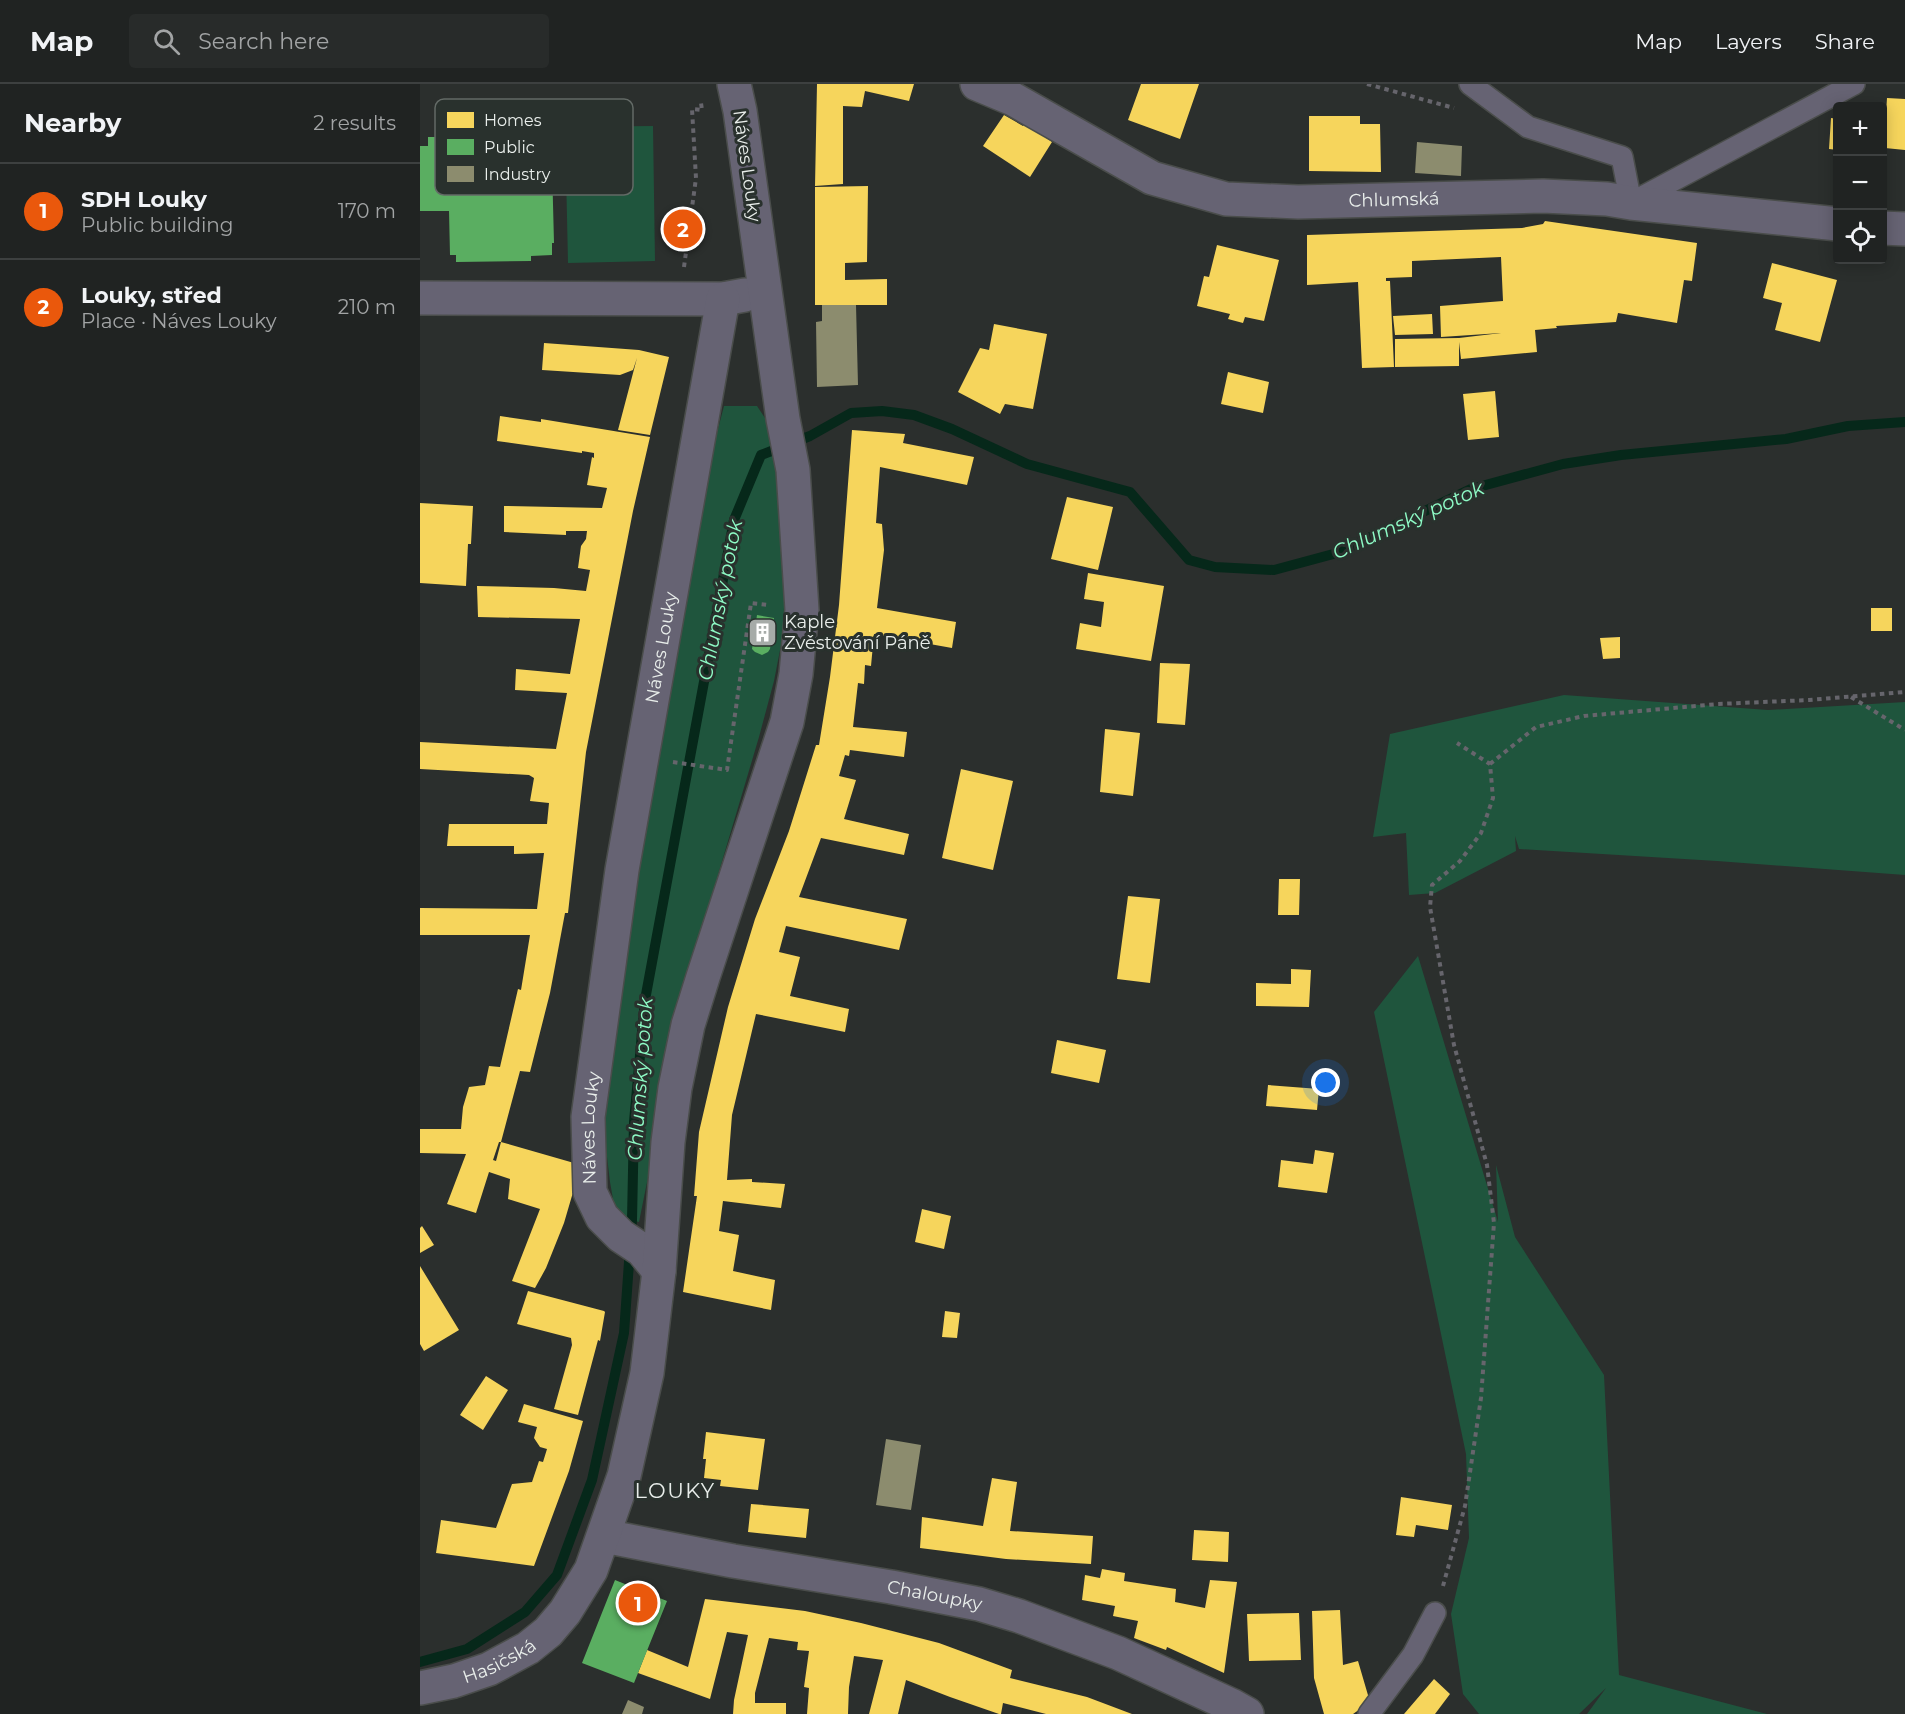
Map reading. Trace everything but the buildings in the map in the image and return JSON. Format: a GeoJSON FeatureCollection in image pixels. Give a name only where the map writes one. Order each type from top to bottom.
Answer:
{"type":"FeatureCollection","features":[{"type":"Feature","properties":{"kind":"street","name":"Náves Louky"},"geometry":{"type":"LineString","coordinates":[[566,1612],[591,1569],[624,1476],[647,1373],[641,1252],[670,1132],[675,1088],[688,1025],[787,722],[796,674],[802,610],[793,470],[783,419],[740,111],[734,84]]}},
{"type":"Feature","properties":{"kind":"street","name":"Chlumská"},"geometry":{"type":"LineString","coordinates":[[977,84],[1013,99],[1152,178],[1226,199],[1298,202],[1543,196],[1607,199],[1833,224]]}},
{"type":"Feature","properties":{"kind":"street"},"geometry":{"type":"LineString","coordinates":[[1887,228],[1905,229]]}},
{"type":"Feature","properties":{"kind":"street"},"geometry":{"type":"LineString","coordinates":[[420,298],[723,299],[766,292]]}},
{"type":"Feature","properties":{"kind":"street","name":"Náves Louky"},"geometry":{"type":"LineString","coordinates":[[641,1252],[602,1217],[590,1192],[588,1117],[622,870],[723,299]]}},
{"type":"Feature","properties":{"kind":"street","name":"Chaloupky"},"geometry":{"type":"LineString","coordinates":[[603,1536],[733,1562],[891,1587],[979,1604],[1019,1616],[1118,1653],[1231,1704],[1247,1714]]}},
{"type":"Feature","properties":{"kind":"street","name":"Hasičská"},"geometry":{"type":"LineString","coordinates":[[420,1688],[454,1681],[489,1669],[528,1648],[548,1632],[566,1612]]}},
{"type":"Feature","properties":{"kind":"lane"},"geometry":{"type":"LineString","coordinates":[[1470,84],[1528,127],[1622,157],[1631,203],[1854,84]]}},
{"type":"Feature","properties":{"kind":"lane"},"geometry":{"type":"LineString","coordinates":[[1369,1714],[1413,1655],[1435,1613]]}},
{"type":"Feature","properties":{"kind":"path"},"geometry":{"type":"LineString","coordinates":[[1367,84],[1463,110]]}},
{"type":"Feature","properties":{"kind":"path"},"geometry":{"type":"LineString","coordinates":[[683,270],[696,178],[692,109],[702,110],[701,101]]}},
{"type":"Feature","properties":{"kind":"path"},"geometry":{"type":"LineString","coordinates":[[674,762],[727,770],[751,603],[802,610]]}},
{"type":"Feature","properties":{"kind":"path"},"geometry":{"type":"LineString","coordinates":[[1490,764],[1536,727],[1584,716],[1718,704],[1905,692]]}},
{"type":"Feature","properties":{"kind":"path"},"geometry":{"type":"LineString","coordinates":[[1850,697],[1905,730]]}},
{"type":"Feature","properties":{"kind":"path"},"geometry":{"type":"LineString","coordinates":[[1458,743],[1490,764]]}},
{"type":"Feature","properties":{"kind":"path"},"geometry":{"type":"LineString","coordinates":[[1435,1613],[1465,1506],[1481,1398],[1494,1223],[1487,1166],[1454,1046],[1430,907],[1432,885],[1460,861],[1481,833],[1493,798],[1490,764]]}},
{"type":"Feature","properties":{"kind":"green space"},"geometry":{"type":"Polygon","coordinates":[[[633,126],[653,126],[655,261],[568,263],[566,195],[633,195],[633,126]]]}},
{"type":"Feature","properties":{"kind":"green space"},"geometry":{"type":"Polygon","coordinates":[[[724,406],[757,406],[767,421],[778,478],[785,580],[783,635],[759,737],[690,969],[639,1222],[616,1216],[601,1107],[613,1002],[706,475],[724,406]]]}},
{"type":"Feature","properties":{"kind":"green space"},"geometry":{"type":"Polygon","coordinates":[[[1564,695],[1768,710],[1905,702],[1905,875],[1519,849],[1515,836],[1516,851],[1435,893],[1409,895],[1406,833],[1373,837],[1390,734],[1564,695]]]}},
{"type":"Feature","properties":{"kind":"green space"},"geometry":{"type":"Polygon","coordinates":[[[1418,956],[1498,1222],[1496,1165],[1515,1237],[1604,1375],[1619,1675],[1767,1714],[1587,1714],[1606,1688],[1579,1714],[1479,1714],[1463,1694],[1451,1614],[1469,1538],[1466,1454],[1374,1012],[1418,956]]]}},
{"type":"Feature","properties":{"kind":"waterway","name":"Chlumský potok"},"geometry":{"type":"LineString","coordinates":[[420,1662],[467,1649],[525,1612],[557,1575],[592,1480],[624,1333],[632,1220],[634,1122],[645,1000],[734,520],[761,455],[810,436],[851,413],[882,411],[914,415],[952,429],[1027,464],[1130,492],[1189,560],[1215,567],[1274,570],[1337,553],[1471,489],[1563,464],[1621,455],[1786,439],[1848,426],[1905,422]]}},
{"type":"Feature","properties":{"kind":"place","name":"Louky, střed"},"geometry":{"type":"Point","coordinates":[683,229]}},
{"type":"Feature","properties":{"kind":"place","name":"Kaple Zvěstování Páně"},"geometry":{"type":"Point","coordinates":[763,632]}},
{"type":"Feature","properties":{"kind":"place","name":"SDH Louky"},"geometry":{"type":"Point","coordinates":[638,1603]}},
{"type":"Feature","properties":{"kind":"district","name":"LOUKY"},"geometry":{"type":"Point","coordinates":[675,1490]}}]}
